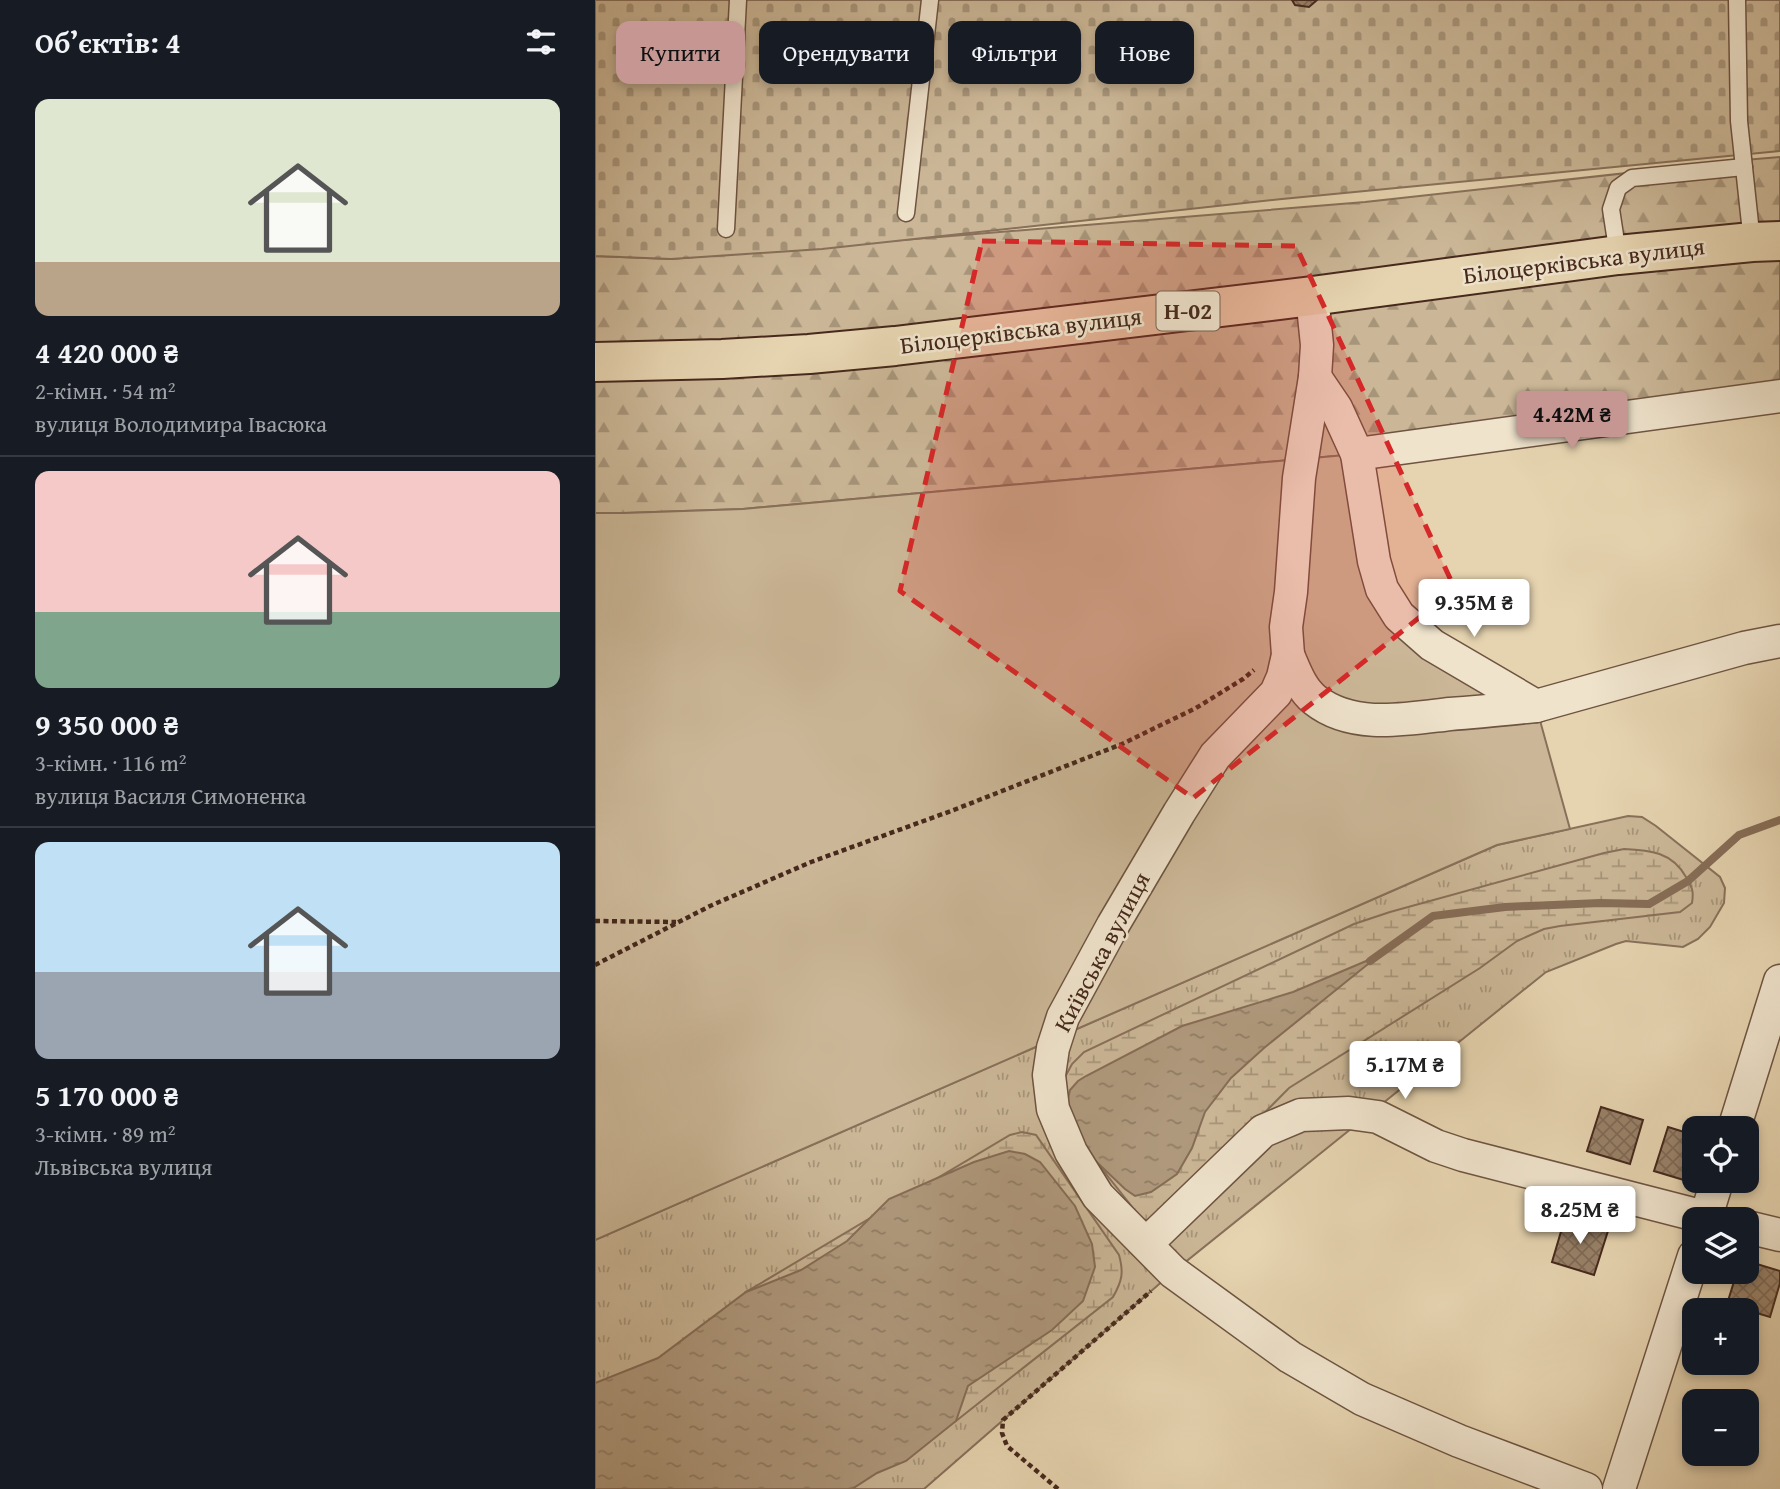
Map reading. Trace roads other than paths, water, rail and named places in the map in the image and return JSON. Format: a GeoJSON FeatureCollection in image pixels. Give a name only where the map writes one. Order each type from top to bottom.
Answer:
{"type":"FeatureCollection","features":[{"type":"Feature","properties":{"kind":"main road","name":"Білоцерківська вулиця"},"geometry":{"type":"LineString","coordinates":[[595,362],[722,359],[895,346],[1312,296],[1618,255],[1766,242]]}},
{"type":"Feature","properties":{"kind":"street","name":"Київська вулиця"},"geometry":{"type":"LineString","coordinates":[[1312,296],[1317,345],[1315,377],[1299,478],[1283,677],[1276,693],[1215,756],[1113,925],[1063,1017],[1053,1048],[1049,1074],[1053,1109],[1071,1152],[1098,1196],[1173,1272],[1290,1357],[1362,1399],[1459,1441],[1586,1489]]}},
{"type":"Feature","properties":{"kind":"street"},"geometry":{"type":"LineString","coordinates":[[1315,377],[1336,408],[1357,454],[1374,561],[1382,589],[1399,616],[1432,645],[1536,706]]}},
{"type":"Feature","properties":{"kind":"street"},"geometry":{"type":"LineString","coordinates":[[1357,454],[1780,396]]}},
{"type":"Feature","properties":{"kind":"street"},"geometry":{"type":"LineString","coordinates":[[1287,641],[1302,686],[1315,700],[1333,711],[1359,719],[1386,720],[1536,706],[1780,641]]}},
{"type":"Feature","properties":{"kind":"street"},"geometry":{"type":"LineString","coordinates":[[1738,1116],[1780,981]]}},
{"type":"Feature","properties":{"kind":"street"},"geometry":{"type":"LineString","coordinates":[[1146,1244],[1263,1130],[1301,1115],[1349,1113],[1378,1117],[1436,1146],[1463,1155],[1682,1212]]}},
{"type":"Feature","properties":{"kind":"street"},"geometry":{"type":"LineString","coordinates":[[1759,1230],[1780,1235]]}},
{"type":"Feature","properties":{"kind":"street"},"geometry":{"type":"LineString","coordinates":[[1619,1489],[1685,1284]]}},
{"type":"Feature","properties":{"kind":"lane"},"geometry":{"type":"LineString","coordinates":[[726,229],[738,0]]}},
{"type":"Feature","properties":{"kind":"lane"},"geometry":{"type":"LineString","coordinates":[[906,213],[930,0]]}},
{"type":"Feature","properties":{"kind":"lane"},"geometry":{"type":"LineString","coordinates":[[1737,0],[1739,121],[1744,167],[1766,242]]}},
{"type":"Feature","properties":{"kind":"lane"},"geometry":{"type":"LineString","coordinates":[[1618,255],[1611,209],[1618,188],[1632,177],[1744,167]]}},
{"type":"Feature","properties":{"kind":"water"},"geometry":{"type":"Polygon","coordinates":[[[1378,956],[1231,1078],[1205,1112],[1192,1148],[1177,1174],[1151,1192],[1135,1196],[1084,1150],[1067,1103],[1070,1090],[1078,1081],[1182,1026],[1293,992],[1378,956]]]}},
{"type":"Feature","properties":{"kind":"water"},"geometry":{"type":"Polygon","coordinates":[[[1009,1151],[1025,1154],[1040,1162],[1075,1206],[1092,1244],[1095,1267],[1083,1301],[1052,1330],[968,1386],[956,1421],[906,1461],[877,1473],[852,1489],[595,1489],[595,1383],[658,1358],[746,1292],[801,1270],[847,1241],[889,1199],[974,1162],[1009,1151]]]}},
{"type":"Feature","properties":{"kind":"waterway"},"geometry":{"type":"LineString","coordinates":[[1370,961],[1433,916],[1505,907],[1649,904],[1688,881],[1739,835],[1780,820]]}}]}
